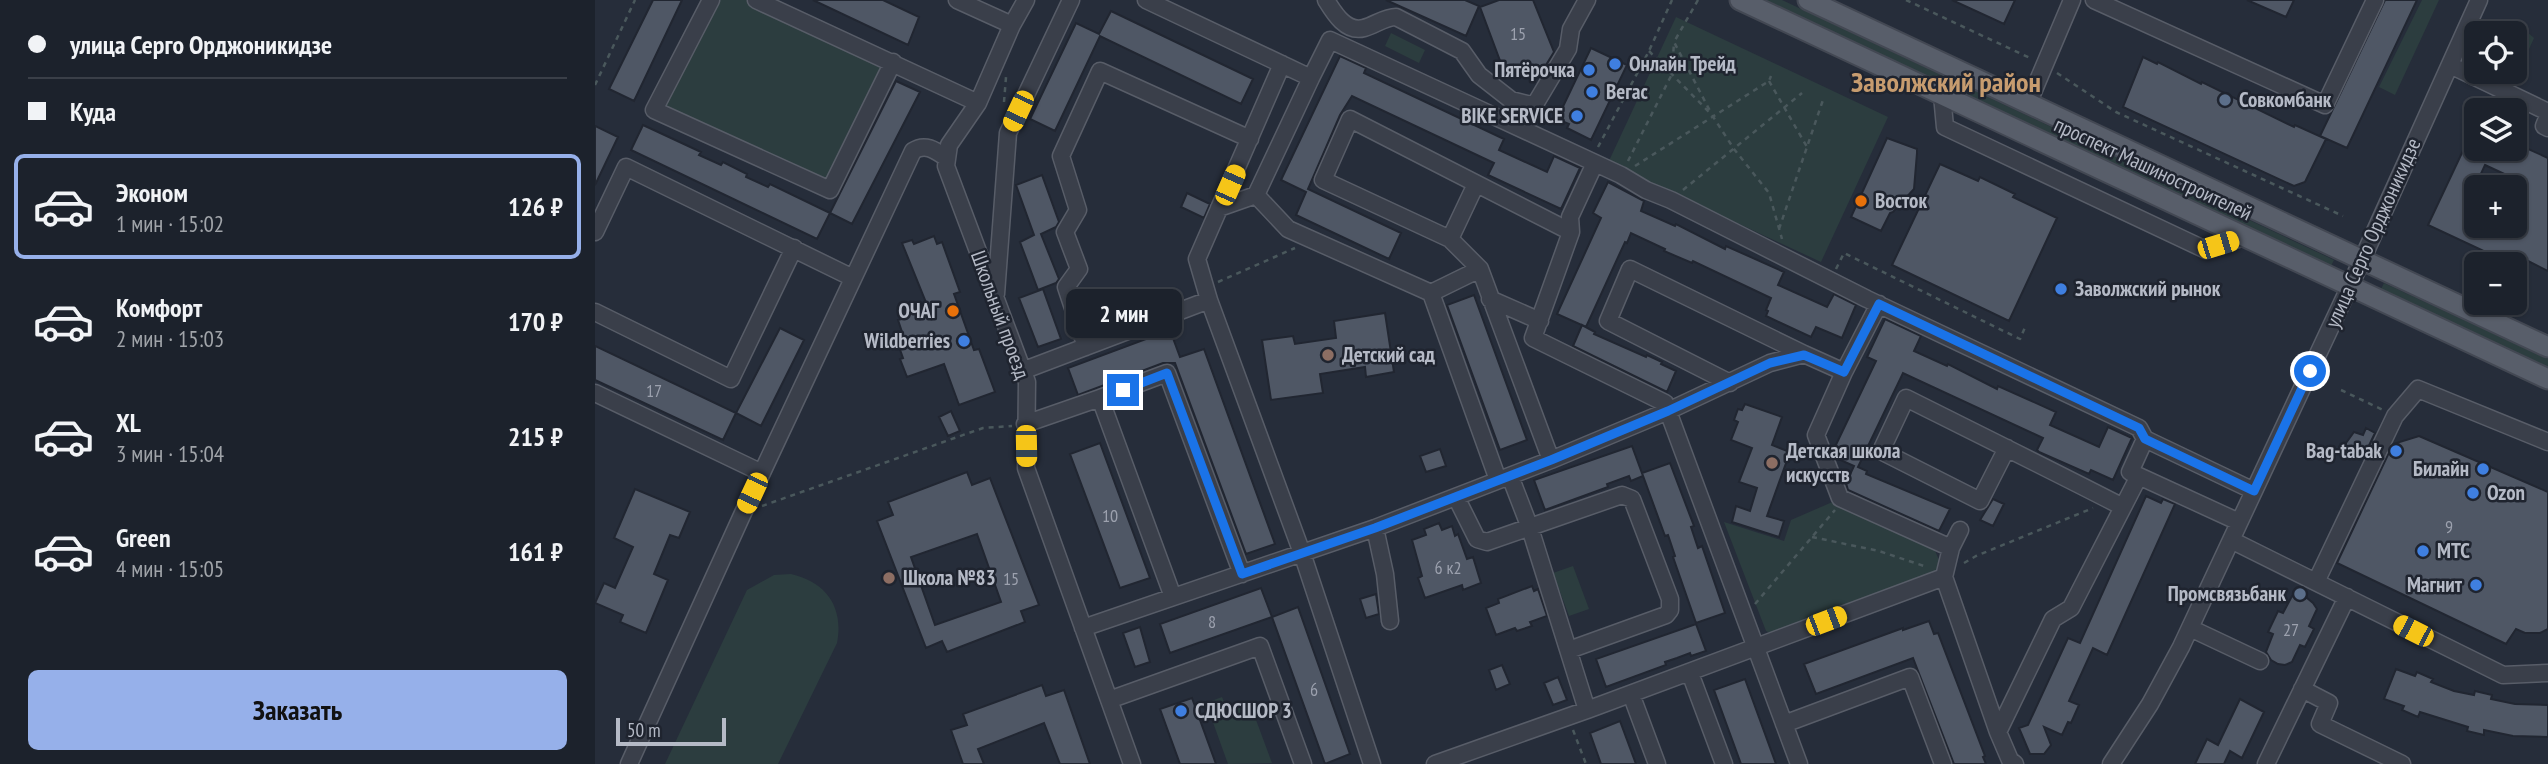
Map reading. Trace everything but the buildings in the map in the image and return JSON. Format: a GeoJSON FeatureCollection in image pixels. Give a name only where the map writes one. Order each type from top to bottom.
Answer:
{"type":"FeatureCollection","features":[{"type":"Feature","properties":{"kind":"main road","name":"проспект Машиностроителей"},"geometry":{"type":"LineString","coordinates":[[1740,0],[2548,379]]}},
{"type":"Feature","properties":{"kind":"main road","name":"проспект Машиностроителей"},"geometry":{"type":"LineString","coordinates":[[1808,0],[2548,347]]}},
{"type":"Feature","properties":{"kind":"street"},"geometry":{"type":"LineString","coordinates":[[711,0],[654,110],[829,190],[893,62]]}},
{"type":"Feature","properties":{"kind":"street"},"geometry":{"type":"LineString","coordinates":[[756,0],[978,103]]}},
{"type":"Feature","properties":{"kind":"street"},"geometry":{"type":"LineString","coordinates":[[957,0],[1012,25]]}},
{"type":"Feature","properties":{"kind":"street"},"geometry":{"type":"LineString","coordinates":[[629,764],[913,151],[919,147],[930,147],[945,158],[949,145],[978,103],[1012,25],[1026,0]]}},
{"type":"Feature","properties":{"kind":"street"},"geometry":{"type":"LineString","coordinates":[[996,300],[1008,133],[1071,0]]}},
{"type":"Feature","properties":{"kind":"street"},"geometry":{"type":"LineString","coordinates":[[1146,0],[1311,78]]}},
{"type":"Feature","properties":{"kind":"street"},"geometry":{"type":"LineString","coordinates":[[1326,0],[1337,19],[1360,29],[1390,17],[1397,17],[1462,51],[1479,75],[1511,100],[1531,105],[1537,101],[1569,49],[1571,29],[1587,0]]}},
{"type":"Feature","properties":{"kind":"street"},"geometry":{"type":"LineString","coordinates":[[2094,0],[2325,105],[2375,0]]}},
{"type":"Feature","properties":{"kind":"street","name":"улица Серго Орджоникидзе"},"geometry":{"type":"LineString","coordinates":[[2111,764],[2150,704],[2190,628],[2362,260],[2479,0]]}},
{"type":"Feature","properties":{"kind":"street"},"geometry":{"type":"LineString","coordinates":[[2028,104],[2066,2]]}},
{"type":"Feature","properties":{"kind":"street"},"geometry":{"type":"LineString","coordinates":[[1219,208],[1256,195],[1330,40],[1337,19]]}},
{"type":"Feature","properties":{"kind":"street"},"geometry":{"type":"LineString","coordinates":[[1330,40],[1621,175],[1792,262],[2139,428],[2145,439],[2254,491]]}},
{"type":"Feature","properties":{"kind":"street"},"geometry":{"type":"LineString","coordinates":[[1282,64],[1197,258],[1207,294],[1302,553],[1372,764]]}},
{"type":"Feature","properties":{"kind":"street"},"geometry":{"type":"LineString","coordinates":[[2449,65],[2548,114],[2543,126],[2548,128]]}},
{"type":"Feature","properties":{"kind":"street"},"geometry":{"type":"LineString","coordinates":[[1086,347],[1066,287],[1079,269],[1065,232],[1078,210],[1061,156],[1100,71],[1250,139]]}},
{"type":"Feature","properties":{"kind":"street"},"geometry":{"type":"LineString","coordinates":[[1942,95],[1945,127],[2181,239],[2206,250],[2244,237]]}},
{"type":"Feature","properties":{"kind":"street"},"geometry":{"type":"LineString","coordinates":[[1551,460],[1480,269],[1450,239],[1323,180],[1350,119],[1571,232]]}},
{"type":"Feature","properties":{"kind":"street","name":"Школьный проезд"},"geometry":{"type":"LineString","coordinates":[[945,158],[947,172],[1027,382],[1026,468],[1132,764]]}},
{"type":"Feature","properties":{"kind":"street"},"geometry":{"type":"LineString","coordinates":[[1593,162],[1570,217],[1571,232],[1533,338],[1665,403],[1799,764]]}},
{"type":"Feature","properties":{"kind":"street"},"geometry":{"type":"LineString","coordinates":[[595,232],[626,167],[853,278]]}},
{"type":"Feature","properties":{"kind":"street"},"geometry":{"type":"LineString","coordinates":[[1450,239],[1476,184]]}},
{"type":"Feature","properties":{"kind":"street"},"geometry":{"type":"LineString","coordinates":[[1256,195],[1288,229],[1431,293],[1504,478],[1530,528],[1587,710]]}},
{"type":"Feature","properties":{"kind":"street"},"geometry":{"type":"LineString","coordinates":[[595,312],[731,379],[794,248]]}},
{"type":"Feature","properties":{"kind":"street"},"geometry":{"type":"LineString","coordinates":[[1431,293],[1480,269]]}},
{"type":"Feature","properties":{"kind":"street"},"geometry":{"type":"LineString","coordinates":[[1730,383],[1608,321],[1630,270],[1844,372]]}},
{"type":"Feature","properties":{"kind":"street"},"geometry":{"type":"LineString","coordinates":[[1022,371],[1086,347],[1207,294]]}},
{"type":"Feature","properties":{"kind":"street"},"geometry":{"type":"LineString","coordinates":[[1490,299],[1540,321]]}},
{"type":"Feature","properties":{"kind":"street"},"geometry":{"type":"LineString","coordinates":[[1879,304],[1816,435],[1840,498],[1951,548]]}},
{"type":"Feature","properties":{"kind":"street"},"geometry":{"type":"LineString","coordinates":[[1083,628],[1375,528],[1551,460],[1668,411],[1770,363],[1804,355]]}},
{"type":"Feature","properties":{"kind":"street"},"geometry":{"type":"LineString","coordinates":[[1025,424],[1167,373],[1242,574]]}},
{"type":"Feature","properties":{"kind":"street"},"geometry":{"type":"LineString","coordinates":[[2316,582],[2395,416],[2418,389],[2548,442]]}},
{"type":"Feature","properties":{"kind":"street"},"geometry":{"type":"LineString","coordinates":[[595,393],[762,472]]}},
{"type":"Feature","properties":{"kind":"street"},"geometry":{"type":"LineString","coordinates":[[1100,398],[1173,597]]}},
{"type":"Feature","properties":{"kind":"street"},"geometry":{"type":"LineString","coordinates":[[2007,448],[1980,501],[1881,451],[1906,398],[2007,448],[2117,504]]}},
{"type":"Feature","properties":{"kind":"street"},"geometry":{"type":"LineString","coordinates":[[2145,439],[2130,472],[2239,522]]}},
{"type":"Feature","properties":{"kind":"street"},"geometry":{"type":"LineString","coordinates":[[1998,732],[2053,619],[2071,608],[2117,504],[2139,476]]}},
{"type":"Feature","properties":{"kind":"street"},"geometry":{"type":"LineString","coordinates":[[1456,497],[1477,539],[1487,542],[1622,495],[1635,502],[1670,599],[1670,610],[1666,615],[1569,650]]}},
{"type":"Feature","properties":{"kind":"street"},"geometry":{"type":"LineString","coordinates":[[1375,528],[1385,573],[1390,621]]}},
{"type":"Feature","properties":{"kind":"street"},"geometry":{"type":"LineString","coordinates":[[1960,530],[1951,548],[1944,575],[1998,732],[2010,760],[2015,764]]}},
{"type":"Feature","properties":{"kind":"street"},"geometry":{"type":"LineString","coordinates":[[2231,540],[2503,675],[2548,673]]}},
{"type":"Feature","properties":{"kind":"street"},"geometry":{"type":"LineString","coordinates":[[1435,764],[1690,673],[1944,575]]}},
{"type":"Feature","properties":{"kind":"street"},"geometry":{"type":"LineString","coordinates":[[2266,764],[2347,597]]}},
{"type":"Feature","properties":{"kind":"street"},"geometry":{"type":"LineString","coordinates":[[2190,628],[2260,661]]}},
{"type":"Feature","properties":{"kind":"street"},"geometry":{"type":"LineString","coordinates":[[1109,700],[1260,646],[1303,764]]}},
{"type":"Feature","properties":{"kind":"street"},"geometry":{"type":"LineString","coordinates":[[1690,673],[1724,764]]}},
{"type":"Feature","properties":{"kind":"street"},"geometry":{"type":"LineString","coordinates":[[1784,724],[1910,677],[1943,764]]}},
{"type":"Feature","properties":{"kind":"street"},"geometry":{"type":"LineString","coordinates":[[2302,689],[2329,703],[2320,724],[2402,764]]}},
{"type":"Feature","properties":{"kind":"street"},"geometry":{"type":"LineString","coordinates":[[1631,694],[1657,764]]}},
{"type":"Feature","properties":{"kind":"path"},"geometry":{"type":"LineString","coordinates":[[595,85],[635,0]]}},
{"type":"Feature","properties":{"kind":"path"},"geometry":{"type":"LineString","coordinates":[[1593,162],[1672,0]]}},
{"type":"Feature","properties":{"kind":"path"},"geometry":{"type":"LineString","coordinates":[[1621,175],[1672,74],[1674,42],[1698,0]]}},
{"type":"Feature","properties":{"kind":"path"},"geometry":{"type":"LineString","coordinates":[[1906,0],[2044,65],[2116,112],[2343,216]]}},
{"type":"Feature","properties":{"kind":"path"},"geometry":{"type":"LineString","coordinates":[[1674,42],[1712,115],[1734,149],[1769,193],[1779,230],[1792,262]]}},
{"type":"Feature","properties":{"kind":"path"},"geometry":{"type":"LineString","coordinates":[[1649,51],[1712,115]]}},
{"type":"Feature","properties":{"kind":"path"},"geometry":{"type":"LineString","coordinates":[[1621,175],[1769,81],[1771,76]]}},
{"type":"Feature","properties":{"kind":"path"},"geometry":{"type":"LineString","coordinates":[[1769,81],[1807,147]]}},
{"type":"Feature","properties":{"kind":"path"},"geometry":{"type":"LineString","coordinates":[[1671,200],[1802,93]]}},
{"type":"Feature","properties":{"kind":"path"},"geometry":{"type":"LineString","coordinates":[[1779,230],[1823,100]]}},
{"type":"Feature","properties":{"kind":"path"},"geometry":{"type":"LineString","coordinates":[[1207,294],[1313,240]]}},
{"type":"Feature","properties":{"kind":"path"},"geometry":{"type":"LineString","coordinates":[[1831,281],[1844,253],[2020,339],[2026,325]]}},
{"type":"Feature","properties":{"kind":"path"},"geometry":{"type":"LineString","coordinates":[[2341,390],[2395,416]]}},
{"type":"Feature","properties":{"kind":"path"},"geometry":{"type":"LineString","coordinates":[[743,513],[983,428],[1025,424]]}},
{"type":"Feature","properties":{"kind":"path"},"geometry":{"type":"LineString","coordinates":[[1744,617],[1844,500]]}},
{"type":"Feature","properties":{"kind":"path"},"geometry":{"type":"LineString","coordinates":[[1812,537],[1879,551],[1944,575],[1976,556],[2117,504]]}},
{"type":"Feature","properties":{"kind":"path"},"geometry":{"type":"LineString","coordinates":[[1569,717],[1586,764]]}},
{"type":"Feature","properties":{"kind":"shaded area"},"geometry":{"type":"Polygon","coordinates":[[[715,0],[747,0],[885,65],[827,181],[660,107],[715,0]]]}},
{"type":"Feature","properties":{"kind":"shaded area"},"geometry":{"type":"Polygon","coordinates":[[[1766,0],[1782,0],[2334,260],[2331,266],[1766,0]]]}},
{"type":"Feature","properties":{"kind":"shaded area"},"geometry":{"type":"Polygon","coordinates":[[[2422,0],[2439,0],[2395,95],[2379,87],[2422,0]]]}},
{"type":"Feature","properties":{"kind":"shaded area"},"geometry":{"type":"Polygon","coordinates":[[[1676,17],[1888,117],[1821,262],[1608,163],[1676,17]]]}},
{"type":"Feature","properties":{"kind":"shaded area"},"geometry":{"type":"Polygon","coordinates":[[[2527,32],[2534,38],[2527,54],[2527,32]]]}},
{"type":"Feature","properties":{"kind":"shaded area"},"geometry":{"type":"Polygon","coordinates":[[[1391,33],[1425,50],[1419,63],[1385,46],[1391,33]]]}},
{"type":"Feature","properties":{"kind":"shaded area"},"geometry":{"type":"Polygon","coordinates":[[[2384,283],[2548,359],[2548,367],[2381,289],[2384,283]]]}},
{"type":"Feature","properties":{"kind":"shaded area"},"geometry":{"type":"Polygon","coordinates":[[[1837,500],[1933,546],[1942,567],[1930,577],[1777,636],[1766,631],[1724,522],[1784,541],[1791,520],[1837,500]]]}},
{"type":"Feature","properties":{"kind":"shaded area"},"geometry":{"type":"Polygon","coordinates":[[[1573,566],[1589,609],[1569,616],[1553,573],[1573,566]]]}},
{"type":"Feature","properties":{"kind":"shaded area"},"geometry":{"type":"Polygon","coordinates":[[[791,574],[814,583],[830,598],[838,618],[838,630],[837,643],[778,764],[665,764],[747,590],[774,575],[791,574]]]}},
{"type":"Feature","properties":{"kind":"shaded area"},"geometry":{"type":"Polygon","coordinates":[[[1222,697],[1227,709],[1249,701],[1272,763],[1228,764],[1206,703],[1222,697]]]}},
{"type":"Feature","properties":{"kind":"place","name":"Онлайн Трейд"},"geometry":{"type":"Point","coordinates":[1615,64]}},
{"type":"Feature","properties":{"kind":"place","name":"Пятёрочка"},"geometry":{"type":"Point","coordinates":[1589,70]}},
{"type":"Feature","properties":{"kind":"place","name":"Вегас"},"geometry":{"type":"Point","coordinates":[1592,92]}},
{"type":"Feature","properties":{"kind":"place","name":"Совкомбанк"},"geometry":{"type":"Point","coordinates":[2225,100]}},
{"type":"Feature","properties":{"kind":"place","name":"BIKE SERVICE"},"geometry":{"type":"Point","coordinates":[1577,116]}},
{"type":"Feature","properties":{"kind":"place","name":"Восток"},"geometry":{"type":"Point","coordinates":[1861,201]}},
{"type":"Feature","properties":{"kind":"place","name":"Заволжский рынок"},"geometry":{"type":"Point","coordinates":[2061,289]}},
{"type":"Feature","properties":{"kind":"place","name":"ОЧАГ"},"geometry":{"type":"Point","coordinates":[953,311]}},
{"type":"Feature","properties":{"kind":"place","name":"Wildberries"},"geometry":{"type":"Point","coordinates":[964,341]}},
{"type":"Feature","properties":{"kind":"place","name":"Детский сад"},"geometry":{"type":"Point","coordinates":[1328,355]}},
{"type":"Feature","properties":{"kind":"place","name":"Bag-tabak"},"geometry":{"type":"Point","coordinates":[2396,451]}},
{"type":"Feature","properties":{"kind":"place","name":"Детская школа искусств"},"geometry":{"type":"Point","coordinates":[1772,463]}},
{"type":"Feature","properties":{"kind":"place","name":"Билайн"},"geometry":{"type":"Point","coordinates":[2483,469]}},
{"type":"Feature","properties":{"kind":"place","name":"Ozon"},"geometry":{"type":"Point","coordinates":[2473,493]}},
{"type":"Feature","properties":{"kind":"place","name":"МТС"},"geometry":{"type":"Point","coordinates":[2423,551]}},
{"type":"Feature","properties":{"kind":"place","name":"Школа №83"},"geometry":{"type":"Point","coordinates":[889,578]}},
{"type":"Feature","properties":{"kind":"place","name":"Магнит"},"geometry":{"type":"Point","coordinates":[2476,585]}},
{"type":"Feature","properties":{"kind":"place","name":"Промсвязьбанк"},"geometry":{"type":"Point","coordinates":[2300,594]}},
{"type":"Feature","properties":{"kind":"place","name":"СДЮСШОР 3"},"geometry":{"type":"Point","coordinates":[1181,711]}},
{"type":"Feature","properties":{"kind":"district","name":"Заволжский район"},"geometry":{"type":"Point","coordinates":[1946,82]}},
{"type":"Feature","properties":{"kind":"route"},"geometry":{"type":"LineString","coordinates":[[1123,390],[1167,373],[1242,574],[1375,528],[1551,460],[1668,411],[1770,363],[1804,355],[1844,372],[1879,304],[2139,428],[2145,439],[2254,491],[2310,371]]}}]}
